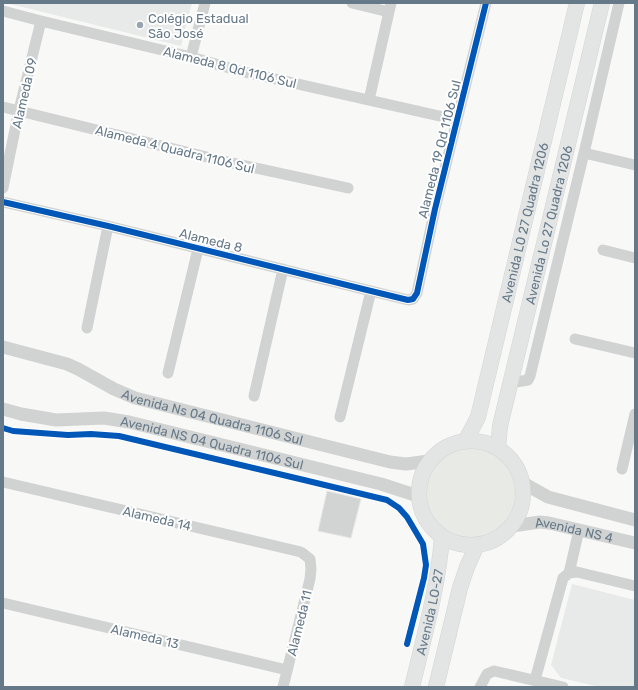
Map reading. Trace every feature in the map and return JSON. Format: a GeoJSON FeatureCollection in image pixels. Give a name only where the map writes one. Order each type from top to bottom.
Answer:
{"type":"FeatureCollection","features":[{"type":"Feature","properties":{"kind":"main road","name":"Avenida L0 27 Quadra 1206"},"geometry":{"type":"LineString","coordinates":[[466,440],[478,417],[577,3]]}},
{"type":"Feature","properties":{"kind":"main road","name":"Avenida Lo 27 Quadra 1206"},"geometry":{"type":"LineString","coordinates":[[498,448],[500,426],[510,383],[602,3]]}},
{"type":"Feature","properties":{"kind":"main road"},"geometry":{"type":"LineString","coordinates":[[466,440],[477,440],[498,448],[510,457],[518,469],[523,484],[524,495],[518,517],[512,526],[502,536],[490,542],[477,545],[463,545],[442,537],[428,523],[421,510],[418,496],[419,483],[429,461],[446,447],[456,442],[466,440]]}},
{"type":"Feature","properties":{"kind":"main road","name":"Avenida LO-27"},"geometry":{"type":"LineString","coordinates":[[412,687],[437,583],[442,537]]}},
{"type":"Feature","properties":{"kind":"main road","name":"Avenida LO-27"},"geometry":{"type":"LineString","coordinates":[[436,687],[460,588],[467,567],[477,545]]}},
{"type":"Feature","properties":{"kind":"street"},"geometry":{"type":"LineString","coordinates":[[191,57],[205,3]]}},
{"type":"Feature","properties":{"kind":"street"},"geometry":{"type":"LineString","coordinates":[[352,3],[390,7],[369,100]]}},
{"type":"Feature","properties":{"kind":"street","name":"Alameda 19 Qd 1106 Sul"},"geometry":{"type":"LineString","coordinates":[[413,299],[417,293],[435,209],[486,3]]}},
{"type":"Feature","properties":{"kind":"street"},"geometry":{"type":"LineString","coordinates":[[510,383],[528,380],[530,376],[619,3]]}},
{"type":"Feature","properties":{"kind":"street","name":"Alameda 8 Qd 1106 Sul"},"geometry":{"type":"LineString","coordinates":[[3,12],[240,70],[457,120]]}},
{"type":"Feature","properties":{"kind":"street","name":"Alameda 09"},"geometry":{"type":"LineString","coordinates":[[3,188],[19,110],[40,22]]}},
{"type":"Feature","properties":{"kind":"street","name":"Alameda 4 Quadra 1106 Sul"},"geometry":{"type":"LineString","coordinates":[[3,107],[218,160],[348,188]]}},
{"type":"Feature","properties":{"kind":"street"},"geometry":{"type":"LineString","coordinates":[[584,153],[635,165]]}},
{"type":"Feature","properties":{"kind":"street"},"geometry":{"type":"LineString","coordinates":[[558,184],[576,188]]}},
{"type":"Feature","properties":{"kind":"street","name":"Alameda 8"},"geometry":{"type":"LineString","coordinates":[[3,202],[108,226],[408,300],[413,299]]}},
{"type":"Feature","properties":{"kind":"street"},"geometry":{"type":"LineString","coordinates":[[551,213],[569,216]]}},
{"type":"Feature","properties":{"kind":"street"},"geometry":{"type":"LineString","coordinates":[[87,328],[108,226]]}},
{"type":"Feature","properties":{"kind":"street"},"geometry":{"type":"LineString","coordinates":[[168,373],[198,248]]}},
{"type":"Feature","properties":{"kind":"street"},"geometry":{"type":"LineString","coordinates":[[603,250],[635,258]]}},
{"type":"Feature","properties":{"kind":"street"},"geometry":{"type":"LineString","coordinates":[[254,396],[283,269]]}},
{"type":"Feature","properties":{"kind":"street"},"geometry":{"type":"LineString","coordinates":[[340,417],[371,291]]}},
{"type":"Feature","properties":{"kind":"street"},"geometry":{"type":"LineString","coordinates":[[575,339],[635,353]]}},
{"type":"Feature","properties":{"kind":"street","name":"Avenida Ns 04 Quadra 1106 Sul"},"geometry":{"type":"LineString","coordinates":[[3,347],[67,364],[114,389],[135,398],[390,462],[406,464],[429,461]]}},
{"type":"Feature","properties":{"kind":"street","name":"Avenida NS 04 Quadra 1106 Sul"},"geometry":{"type":"LineString","coordinates":[[3,409],[21,414],[56,420],[104,418],[129,422],[381,484],[418,496]]}},
{"type":"Feature","properties":{"kind":"street"},"geometry":{"type":"LineString","coordinates":[[622,469],[635,414]]}},
{"type":"Feature","properties":{"kind":"street","name":"Alameda 14"},"geometry":{"type":"LineString","coordinates":[[3,482],[301,552],[310,559]]}},
{"type":"Feature","properties":{"kind":"street"},"geometry":{"type":"LineString","coordinates":[[523,484],[548,497],[635,520]]}},
{"type":"Feature","properties":{"kind":"street","name":"Avenida NS 4"},"geometry":{"type":"LineString","coordinates":[[512,526],[549,522],[635,543]]}},
{"type":"Feature","properties":{"kind":"street"},"geometry":{"type":"LineString","coordinates":[[569,573],[579,530]]}},
{"type":"Feature","properties":{"kind":"street","name":"Alameda 11"},"geometry":{"type":"LineString","coordinates":[[283,687],[310,579],[310,559]]}},
{"type":"Feature","properties":{"kind":"street"},"geometry":{"type":"LineString","coordinates":[[535,680],[563,578],[569,573],[577,572],[635,586]]}},
{"type":"Feature","properties":{"kind":"street","name":"Alameda 13"},"geometry":{"type":"LineString","coordinates":[[3,603],[287,670]]}},
{"type":"Feature","properties":{"kind":"street"},"geometry":{"type":"LineString","coordinates":[[480,687],[487,674],[494,671],[564,687]]}},
{"type":"Feature","properties":{"kind":"shaded area","name":"Colégio Estadual São José"},"geometry":{"type":"Polygon","coordinates":[[[6,3],[192,3],[181,46],[6,3]]]}},
{"type":"Feature","properties":{"kind":"shaded area"},"geometry":{"type":"Polygon","coordinates":[[[456,442],[498,448],[523,483],[522,506],[512,526],[477,545],[442,537],[418,496],[429,461],[456,442]]]}},
{"type":"Feature","properties":{"kind":"shaded area"},"geometry":{"type":"Polygon","coordinates":[[[572,584],[635,600],[635,687],[600,687],[561,678],[551,665],[572,584]]]}},
{"type":"Feature","properties":{"kind":"building"},"geometry":{"type":"Polygon","coordinates":[[[327,491],[361,499],[351,538],[318,531],[327,491]]]}},
{"type":"Feature","properties":{"kind":"cycle path"},"geometry":{"type":"LineString","coordinates":[[3,202],[108,226],[408,300],[413,299],[417,293],[435,209],[486,3]]}},
{"type":"Feature","properties":{"kind":"cycle path"},"geometry":{"type":"LineString","coordinates":[[3,428],[13,431],[68,435],[91,434],[119,436],[387,500],[399,508],[407,517],[423,544],[426,565],[407,644]]}},
{"type":"Feature","properties":{"kind":"place","name":"Colégio Estadual São José"},"geometry":{"type":"Point","coordinates":[140,25]}}]}
